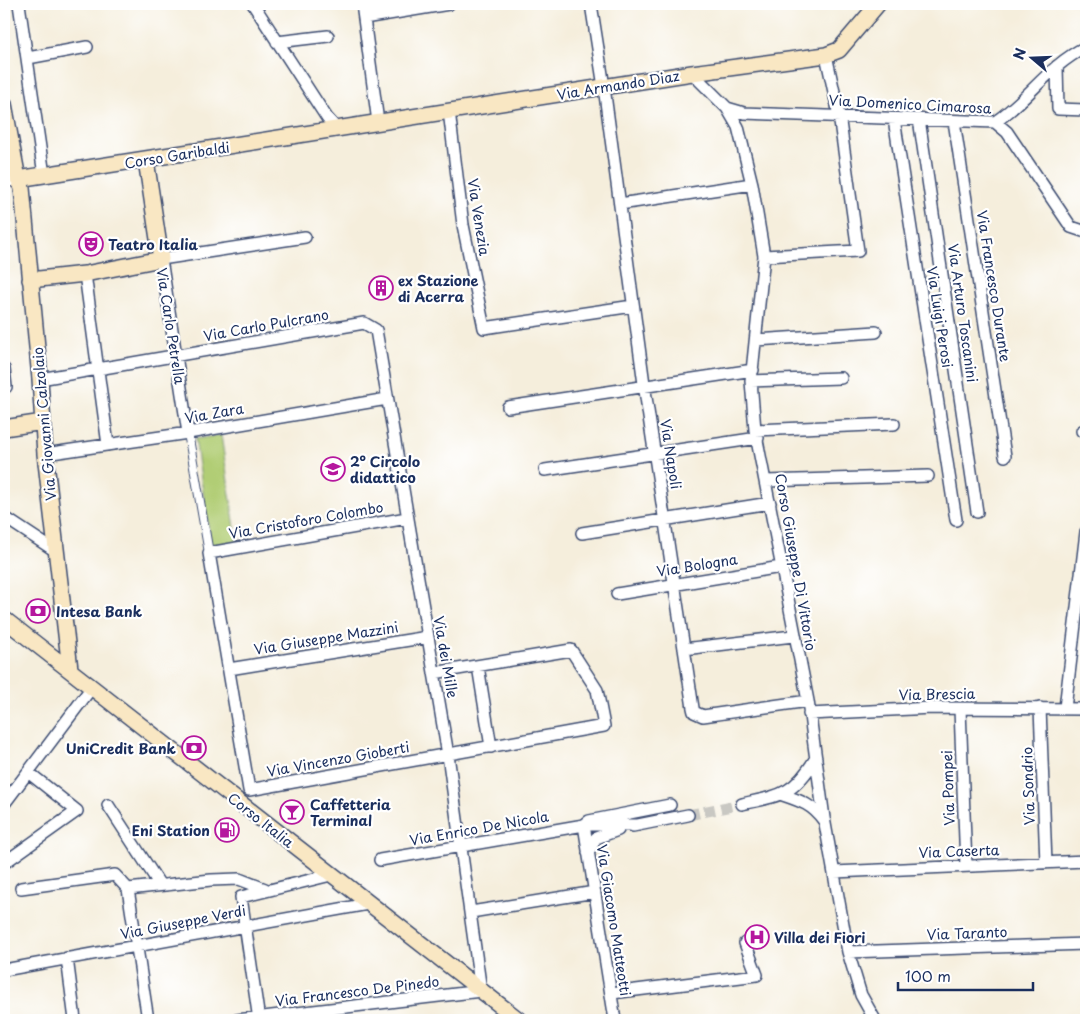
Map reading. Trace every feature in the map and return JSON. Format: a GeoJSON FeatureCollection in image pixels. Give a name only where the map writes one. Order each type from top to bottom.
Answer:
{"type":"FeatureCollection","features":[{"type":"Feature","properties":{"kind":"main road","name":"Via Armando Diaz"},"geometry":{"type":"LineString","coordinates":[[337,129],[692,73],[826,55],[839,50],[878,4]]}},
{"type":"Feature","properties":{"kind":"main road","name":"Via Giovanni Calzolaio"},"geometry":{"type":"LineString","coordinates":[[4,104],[11,181],[22,188],[45,454],[70,669]]}},
{"type":"Feature","properties":{"kind":"main road","name":"Corso Garibaldi"},"geometry":{"type":"LineString","coordinates":[[11,181],[337,129]]}},
{"type":"Feature","properties":{"kind":"main road","name":"Via Carlo Petrella"},"geometry":{"type":"LineString","coordinates":[[146,160],[161,259]]}},
{"type":"Feature","properties":{"kind":"main road"},"geometry":{"type":"LineString","coordinates":[[30,280],[85,274],[161,259]]}},
{"type":"Feature","properties":{"kind":"main road"},"geometry":{"type":"LineString","coordinates":[[4,428],[43,422]]}},
{"type":"Feature","properties":{"kind":"main road","name":"Corso Italia"},"geometry":{"type":"LineString","coordinates":[[4,619],[519,1020]]}},
{"type":"Feature","properties":{"kind":"street"},"geometry":{"type":"LineString","coordinates":[[18,4],[28,58],[44,175]]}},
{"type":"Feature","properties":{"kind":"street"},"geometry":{"type":"LineString","coordinates":[[253,4],[327,118],[337,129]]}},
{"type":"Feature","properties":{"kind":"street"},"geometry":{"type":"LineString","coordinates":[[362,4],[378,122]]}},
{"type":"Feature","properties":{"kind":"street"},"geometry":{"type":"LineString","coordinates":[[364,18],[449,4]]}},
{"type":"Feature","properties":{"kind":"street","name":"Via Napoli"},"geometry":{"type":"LineString","coordinates":[[591,4],[644,384],[656,452],[693,708],[698,715],[808,701]]}},
{"type":"Feature","properties":{"kind":"street"},"geometry":{"type":"LineString","coordinates":[[277,42],[328,36]]}},
{"type":"Feature","properties":{"kind":"street"},"geometry":{"type":"LineString","coordinates":[[28,58],[87,47]]}},
{"type":"Feature","properties":{"kind":"street"},"geometry":{"type":"LineString","coordinates":[[994,122],[1013,110],[1034,86],[1067,56],[1086,47]]}},
{"type":"Feature","properties":{"kind":"street"},"geometry":{"type":"LineString","coordinates":[[764,256],[858,251],[839,114],[826,55]]}},
{"type":"Feature","properties":{"kind":"street"},"geometry":{"type":"LineString","coordinates":[[1057,66],[1058,109],[1086,110]]}},
{"type":"Feature","properties":{"kind":"street"},"geometry":{"type":"LineString","coordinates":[[692,73],[727,108]]}},
{"type":"Feature","properties":{"kind":"street","name":"Via Domenico Cimarosa"},"geometry":{"type":"LineString","coordinates":[[727,108],[744,113],[839,114],[894,119],[994,122],[1007,132],[1071,227],[1086,232]]}},
{"type":"Feature","properties":{"kind":"street","name":"Corso Giuseppe Di Vittorio"},"geometry":{"type":"LineString","coordinates":[[727,108],[738,127],[752,184],[764,256],[752,376],[756,434],[808,701],[825,822],[848,952],[861,995],[874,1020]]}},
{"type":"Feature","properties":{"kind":"street","name":"Via Venezia"},"geometry":{"type":"LineString","coordinates":[[448,112],[464,226],[484,328],[633,306]]}},
{"type":"Feature","properties":{"kind":"street","name":"Via Luigi Perosi"},"geometry":{"type":"LineString","coordinates":[[894,119],[956,520]]}},
{"type":"Feature","properties":{"kind":"street","name":"Via Arturo Toscanini"},"geometry":{"type":"LineString","coordinates":[[919,120],[977,512]]}},
{"type":"Feature","properties":{"kind":"street","name":"Via Francesco Durante"},"geometry":{"type":"LineString","coordinates":[[954,121],[1005,456]]}},
{"type":"Feature","properties":{"kind":"street"},"geometry":{"type":"LineString","coordinates":[[620,204],[752,184]]}},
{"type":"Feature","properties":{"kind":"street"},"geometry":{"type":"LineString","coordinates":[[161,259],[306,237]]}},
{"type":"Feature","properties":{"kind":"street","name":"Via Carlo Petrella"},"geometry":{"type":"LineString","coordinates":[[161,259],[188,434]]}},
{"type":"Feature","properties":{"kind":"street"},"geometry":{"type":"LineString","coordinates":[[85,274],[108,445]]}},
{"type":"Feature","properties":{"kind":"street","name":"Via Carlo Pulcrano"},"geometry":{"type":"LineString","coordinates":[[40,379],[364,322],[376,330]]}},
{"type":"Feature","properties":{"kind":"street","name":"Via dei Mille"},"geometry":{"type":"LineString","coordinates":[[376,330],[448,755],[481,991]]}},
{"type":"Feature","properties":{"kind":"street"},"geometry":{"type":"LineString","coordinates":[[756,340],[876,332]]}},
{"type":"Feature","properties":{"kind":"street"},"geometry":{"type":"LineString","coordinates":[[4,369],[5,387]]}},
{"type":"Feature","properties":{"kind":"street"},"geometry":{"type":"LineString","coordinates":[[508,407],[644,384],[752,376],[842,378]]}},
{"type":"Feature","properties":{"kind":"street","name":"Via Zara"},"geometry":{"type":"LineString","coordinates":[[45,454],[188,434],[388,399]]}},
{"type":"Feature","properties":{"kind":"street"},"geometry":{"type":"LineString","coordinates":[[545,470],[756,434],[894,424]]}},
{"type":"Feature","properties":{"kind":"street"},"geometry":{"type":"LineString","coordinates":[[188,434],[249,790],[242,805]]}},
{"type":"Feature","properties":{"kind":"street"},"geometry":{"type":"LineString","coordinates":[[766,481],[928,476]]}},
{"type":"Feature","properties":{"kind":"street"},"geometry":{"type":"LineString","coordinates":[[582,532],[770,503]]}},
{"type":"Feature","properties":{"kind":"street"},"geometry":{"type":"LineString","coordinates":[[4,517],[57,552]]}},
{"type":"Feature","properties":{"kind":"street","name":"Via Cristoforo Colombo"},"geometry":{"type":"LineString","coordinates":[[209,553],[407,518]]}},
{"type":"Feature","properties":{"kind":"street"},"geometry":{"type":"LineString","coordinates":[[1065,708],[1086,532]]}},
{"type":"Feature","properties":{"kind":"street","name":"Via Bologna"},"geometry":{"type":"LineString","coordinates":[[617,594],[674,583],[781,567]]}},
{"type":"Feature","properties":{"kind":"street"},"geometry":{"type":"LineString","coordinates":[[684,649],[794,636]]}},
{"type":"Feature","properties":{"kind":"street","name":"Via Giuseppe Mazzini"},"geometry":{"type":"LineString","coordinates":[[229,669],[428,637]]}},
{"type":"Feature","properties":{"kind":"street","name":"Via Vincenzo Gioberti"},"geometry":{"type":"LineString","coordinates":[[249,790],[604,726],[597,690],[571,650],[478,666]]}},
{"type":"Feature","properties":{"kind":"street"},"geometry":{"type":"LineString","coordinates":[[434,673],[478,666],[491,747]]}},
{"type":"Feature","properties":{"kind":"street"},"geometry":{"type":"LineString","coordinates":[[4,804],[92,687]]}},
{"type":"Feature","properties":{"kind":"street","name":"Via Sondrio"},"geometry":{"type":"LineString","coordinates":[[1040,708],[1046,862]]}},
{"type":"Feature","properties":{"kind":"street","name":"Via Brescia"},"geometry":{"type":"LineString","coordinates":[[810,714],[960,709],[1086,709]]}},
{"type":"Feature","properties":{"kind":"street","name":"Via Pompei"},"geometry":{"type":"LineString","coordinates":[[960,709],[966,866]]}},
{"type":"Feature","properties":{"kind":"street"},"geometry":{"type":"LineString","coordinates":[[742,804],[783,795],[796,784],[816,758]]}},
{"type":"Feature","properties":{"kind":"street"},"geometry":{"type":"LineString","coordinates":[[4,863],[77,811],[28,772]]}},
{"type":"Feature","properties":{"kind":"street"},"geometry":{"type":"LineString","coordinates":[[783,795],[805,802],[817,811],[825,822]]}},
{"type":"Feature","properties":{"kind":"street"},"geometry":{"type":"LineString","coordinates":[[108,804],[160,885]]}},
{"type":"Feature","properties":{"kind":"street","name":"Via Enrico De Nicola"},"geometry":{"type":"LineString","coordinates":[[584,825],[589,821],[670,805]]}},
{"type":"Feature","properties":{"kind":"street"},"geometry":{"type":"LineString","coordinates":[[588,853],[593,841],[600,834],[688,815]]}},
{"type":"Feature","properties":{"kind":"street","name":"Via Enrico De Nicola"},"geometry":{"type":"LineString","coordinates":[[380,860],[584,825],[639,825]]}},
{"type":"Feature","properties":{"kind":"street","name":"Via Giacomo Matteotti"},"geometry":{"type":"LineString","coordinates":[[584,825],[615,1020]]}},
{"type":"Feature","properties":{"kind":"street","name":"Via Caserta"},"geometry":{"type":"LineString","coordinates":[[834,872],[1086,861]]}},
{"type":"Feature","properties":{"kind":"street"},"geometry":{"type":"LineString","coordinates":[[21,888],[115,875],[128,889],[148,1020]]}},
{"type":"Feature","properties":{"kind":"street"},"geometry":{"type":"LineString","coordinates":[[259,1019],[241,897],[265,889],[331,875]]}},
{"type":"Feature","properties":{"kind":"street"},"geometry":{"type":"LineString","coordinates":[[128,889],[238,879],[265,889]]}},
{"type":"Feature","properties":{"kind":"street"},"geometry":{"type":"LineString","coordinates":[[471,912],[595,892]]}},
{"type":"Feature","properties":{"kind":"street","name":"Via Giuseppe Verdi"},"geometry":{"type":"LineString","coordinates":[[4,970],[368,904]]}},
{"type":"Feature","properties":{"kind":"street"},"geometry":{"type":"LineString","coordinates":[[612,993],[756,974],[745,943]]}},
{"type":"Feature","properties":{"kind":"street","name":"Via Taranto"},"geometry":{"type":"LineString","coordinates":[[848,952],[1086,944]]}},
{"type":"Feature","properties":{"kind":"street"},"geometry":{"type":"LineString","coordinates":[[67,958],[75,1020]]}},
{"type":"Feature","properties":{"kind":"street","name":"Via Francesco De Pinedo"},"geometry":{"type":"LineString","coordinates":[[237,1020],[259,1019],[481,991]]}},
{"type":"Feature","properties":{"kind":"green space"},"geometry":{"type":"Polygon","coordinates":[[[221,435],[237,541],[211,545],[195,439],[221,435]]]}},
{"type":"Feature","properties":{"kind":"tunnel"},"geometry":{"type":"LineString","coordinates":[[688,815],[742,804]]}},
{"type":"Feature","properties":{"kind":"place","name":"Teatro Italia"},"geometry":{"type":"Point","coordinates":[91,244]}},
{"type":"Feature","properties":{"kind":"place","name":"ex Stazione di Acerra"},"geometry":{"type":"Point","coordinates":[381,288]}},
{"type":"Feature","properties":{"kind":"place","name":"2° Circolo didattico"},"geometry":{"type":"Point","coordinates":[333,469]}},
{"type":"Feature","properties":{"kind":"place","name":"Intesa Bank"},"geometry":{"type":"Point","coordinates":[38,611]}},
{"type":"Feature","properties":{"kind":"place","name":"UniCredit Bank"},"geometry":{"type":"Point","coordinates":[194,748]}},
{"type":"Feature","properties":{"kind":"place","name":"Caffetteria Terminal"},"geometry":{"type":"Point","coordinates":[292,812]}},
{"type":"Feature","properties":{"kind":"place","name":"Eni Station"},"geometry":{"type":"Point","coordinates":[227,830]}},
{"type":"Feature","properties":{"kind":"place","name":"Villa dei Fiori"},"geometry":{"type":"Point","coordinates":[757,937]}}]}
